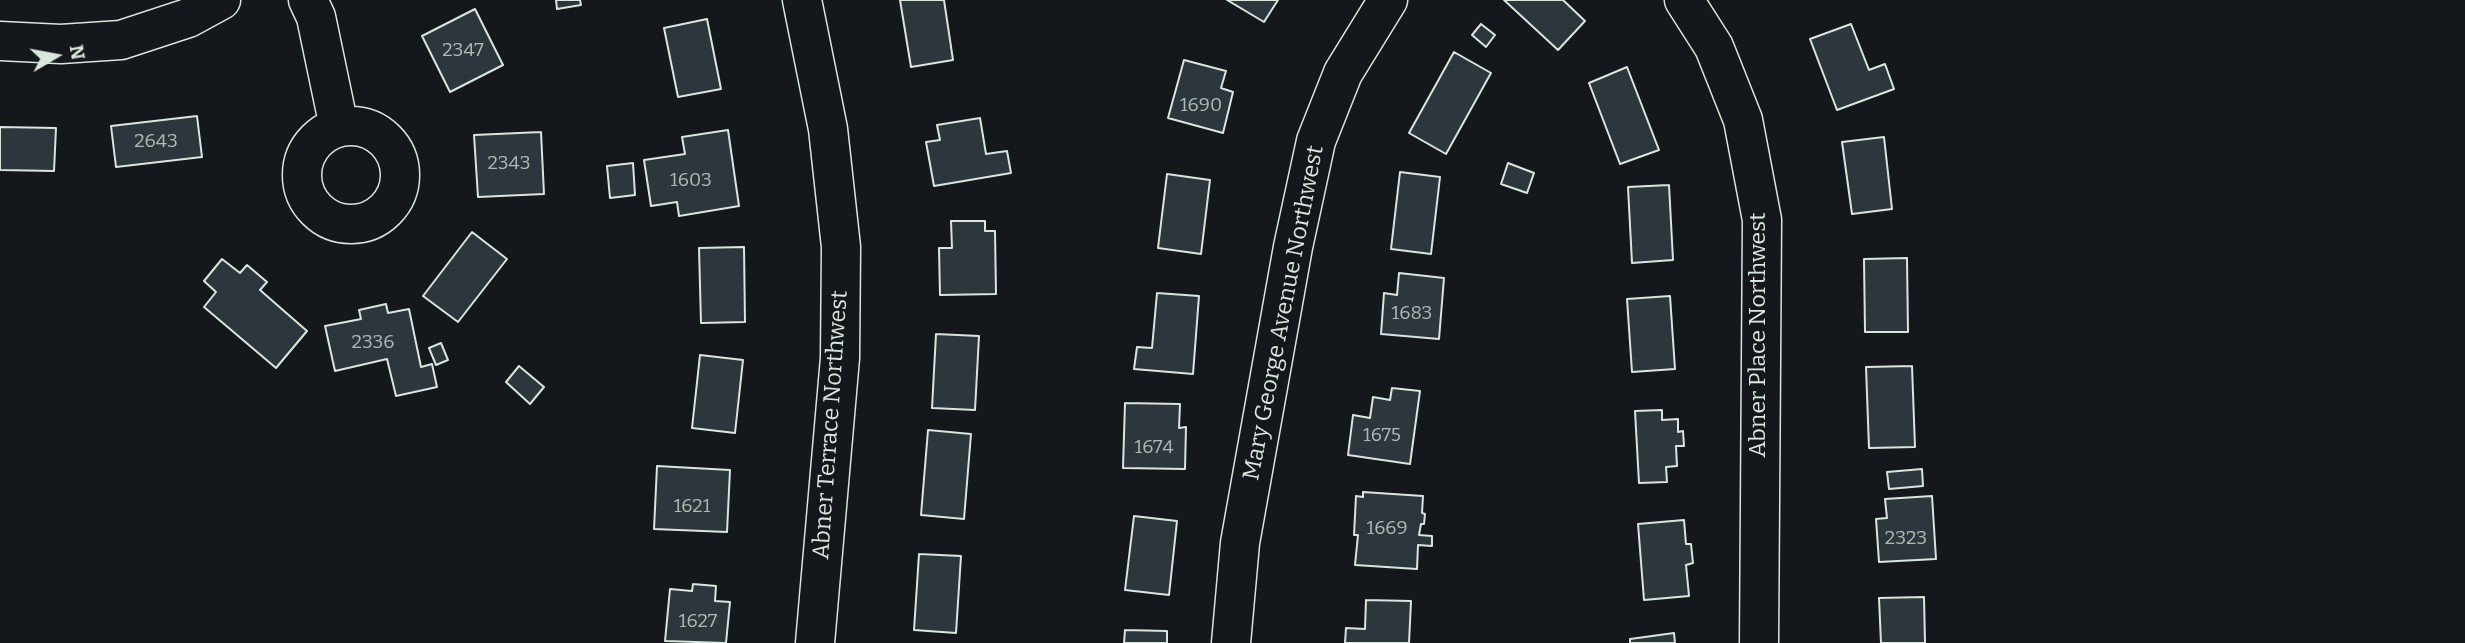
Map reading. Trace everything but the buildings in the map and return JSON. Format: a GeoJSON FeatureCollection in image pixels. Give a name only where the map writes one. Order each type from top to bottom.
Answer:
{"type":"FeatureCollection","features":[{"type":"Feature","properties":{"kind":"street"},"geometry":{"type":"LineString","coordinates":[[0,41],[61,44],[121,40],[188,18],[221,0]]}},
{"type":"Feature","properties":{"kind":"street"},"geometry":{"type":"LineString","coordinates":[[308,0],[316,17],[339,127]]}},
{"type":"Feature","properties":{"kind":"street","name":"Abner Terrace Northwest"},"geometry":{"type":"LineString","coordinates":[[802,0],[828,129],[841,247],[840,358],[815,643]]}},
{"type":"Feature","properties":{"kind":"street","name":"Mary George Avenue Northwest"},"geometry":{"type":"LineString","coordinates":[[1231,643],[1240,543],[1293,247],[1316,141],[1343,73],[1388,0]]}},
{"type":"Feature","properties":{"kind":"street","name":"Abner Place Northwest"},"geometry":{"type":"LineString","coordinates":[[1684,0],[1714,47],[1743,120],[1762,220],[1759,643]]}}]}
